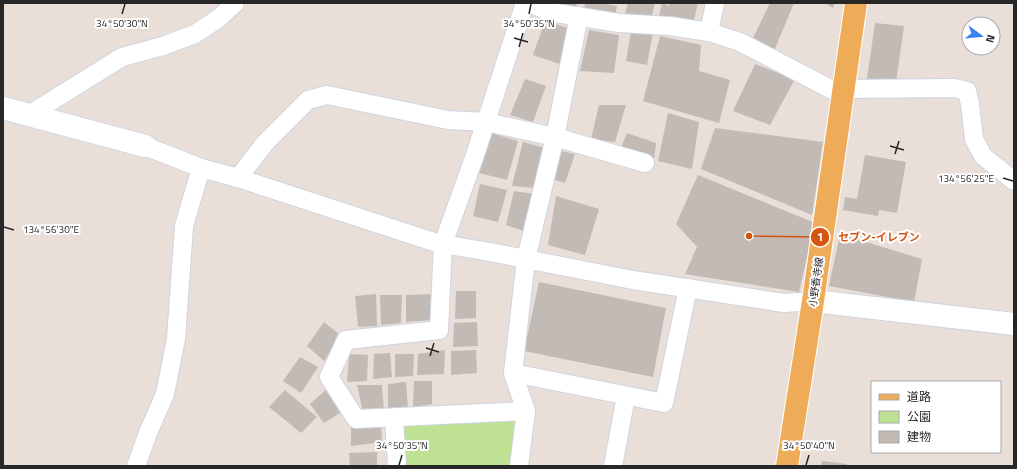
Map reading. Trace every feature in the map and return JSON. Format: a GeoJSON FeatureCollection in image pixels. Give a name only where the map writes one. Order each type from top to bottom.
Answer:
{"type":"FeatureCollection","features":[{"type":"Feature","properties":{"kind":"main road","name":"小野香寺線"},"geometry":{"type":"LineString","coordinates":[[787,466],[813,301],[856,3]]}},
{"type":"Feature","properties":{"kind":"street"},"geometry":{"type":"LineString","coordinates":[[29,115],[122,57],[163,46],[195,34],[220,18],[235,3]]}},
{"type":"Feature","properties":{"kind":"street"},"geometry":{"type":"LineString","coordinates":[[525,3],[486,122],[443,244],[439,330],[346,340],[329,377],[356,419],[526,411]]}},
{"type":"Feature","properties":{"kind":"street"},"geometry":{"type":"LineString","coordinates":[[530,3],[550,12],[619,23],[670,26],[709,32],[740,42],[843,92],[956,88],[967,91],[974,140],[983,156],[1014,181]]}},
{"type":"Feature","properties":{"kind":"street"},"geometry":{"type":"LineString","coordinates":[[709,32],[715,3]]}},
{"type":"Feature","properties":{"kind":"street"},"geometry":{"type":"LineString","coordinates":[[520,466],[526,411],[513,373],[526,259],[555,137],[579,16]]}},
{"type":"Feature","properties":{"kind":"street"},"geometry":{"type":"LineString","coordinates":[[238,178],[265,143],[308,100],[327,95],[448,120],[486,122],[555,137],[645,163]]}},
{"type":"Feature","properties":{"kind":"street"},"geometry":{"type":"LineString","coordinates":[[3,108],[144,146],[201,168],[238,178],[437,243],[632,280],[784,303],[813,301],[1014,324]]}},
{"type":"Feature","properties":{"kind":"street"},"geometry":{"type":"LineString","coordinates":[[136,466],[165,394],[176,339],[184,226],[201,168]]}},
{"type":"Feature","properties":{"kind":"street"},"geometry":{"type":"LineString","coordinates":[[513,373],[664,403],[688,288]]}},
{"type":"Feature","properties":{"kind":"street"},"geometry":{"type":"LineString","coordinates":[[613,466],[626,396]]}},
{"type":"Feature","properties":{"kind":"street"},"geometry":{"type":"LineString","coordinates":[[394,418],[396,466]]}},
{"type":"Feature","properties":{"kind":"green space"},"geometry":{"type":"Polygon","coordinates":[[[516,418],[513,466],[402,466],[403,424],[516,418]]]}},
{"type":"Feature","properties":{"kind":"building"},"geometry":{"type":"Polygon","coordinates":[[[543,3],[577,3],[575,12],[543,3]]]}},
{"type":"Feature","properties":{"kind":"building"},"geometry":{"type":"Polygon","coordinates":[[[585,3],[599,3],[617,6],[615,17],[584,11],[585,3]]]}},
{"type":"Feature","properties":{"kind":"building"},"geometry":{"type":"Polygon","coordinates":[[[628,3],[655,3],[651,19],[624,18],[628,3]]]}},
{"type":"Feature","properties":{"kind":"building"},"geometry":{"type":"Polygon","coordinates":[[[662,3],[669,6],[669,3],[698,3],[693,24],[658,20],[662,3]]]}},
{"type":"Feature","properties":{"kind":"building"},"geometry":{"type":"Polygon","coordinates":[[[770,3],[794,3],[774,51],[753,38],[770,3]]]}},
{"type":"Feature","properties":{"kind":"building"},"geometry":{"type":"Polygon","coordinates":[[[825,3],[835,3],[833,8],[825,3]]]}},
{"type":"Feature","properties":{"kind":"building"},"geometry":{"type":"Polygon","coordinates":[[[545,21],[571,29],[562,65],[533,55],[545,21]]]}},
{"type":"Feature","properties":{"kind":"building"},"geometry":{"type":"Polygon","coordinates":[[[875,23],[904,26],[896,83],[867,79],[875,23]]]}},
{"type":"Feature","properties":{"kind":"building"},"geometry":{"type":"Polygon","coordinates":[[[589,30],[619,35],[614,73],[580,71],[589,30]]]}},
{"type":"Feature","properties":{"kind":"building"},"geometry":{"type":"Polygon","coordinates":[[[631,32],[653,32],[647,65],[626,61],[631,32]]]}},
{"type":"Feature","properties":{"kind":"building"},"geometry":{"type":"Polygon","coordinates":[[[660,36],[701,45],[699,71],[730,80],[719,123],[643,101],[660,36]]]}},
{"type":"Feature","properties":{"kind":"building"},"geometry":{"type":"Polygon","coordinates":[[[755,64],[795,79],[770,125],[733,111],[755,64]]]}},
{"type":"Feature","properties":{"kind":"building"},"geometry":{"type":"Polygon","coordinates":[[[525,79],[546,86],[533,122],[510,115],[525,79]]]}},
{"type":"Feature","properties":{"kind":"building"},"geometry":{"type":"Polygon","coordinates":[[[599,105],[626,105],[615,142],[591,139],[599,105]]]}},
{"type":"Feature","properties":{"kind":"building"},"geometry":{"type":"Polygon","coordinates":[[[668,113],[699,122],[692,169],[658,161],[668,113]]]}},
{"type":"Feature","properties":{"kind":"building"},"geometry":{"type":"Polygon","coordinates":[[[715,128],[823,142],[812,215],[701,169],[715,128]]]}},
{"type":"Feature","properties":{"kind":"building"},"geometry":{"type":"Polygon","coordinates":[[[491,133],[518,141],[507,180],[479,173],[491,133]]]}},
{"type":"Feature","properties":{"kind":"building"},"geometry":{"type":"Polygon","coordinates":[[[627,133],[656,143],[654,160],[620,150],[627,133]]]}},
{"type":"Feature","properties":{"kind":"building"},"geometry":{"type":"Polygon","coordinates":[[[523,142],[545,148],[536,188],[512,186],[523,142]]]}},
{"type":"Feature","properties":{"kind":"building"},"geometry":{"type":"Polygon","coordinates":[[[557,150],[575,154],[565,183],[552,179],[557,150]]]}},
{"type":"Feature","properties":{"kind":"building"},"geometry":{"type":"Polygon","coordinates":[[[865,155],[906,162],[897,213],[879,210],[878,216],[843,210],[845,197],[857,199],[865,155]]]}},
{"type":"Feature","properties":{"kind":"building"},"geometry":{"type":"Polygon","coordinates":[[[698,175],[815,223],[799,292],[685,274],[697,247],[676,224],[698,175]]]}},
{"type":"Feature","properties":{"kind":"building"},"geometry":{"type":"Polygon","coordinates":[[[480,184],[507,190],[498,222],[473,216],[480,184]]]}},
{"type":"Feature","properties":{"kind":"building"},"geometry":{"type":"Polygon","coordinates":[[[514,191],[534,194],[524,231],[506,225],[514,191]]]}},
{"type":"Feature","properties":{"kind":"building"},"geometry":{"type":"Polygon","coordinates":[[[556,196],[599,209],[585,255],[548,245],[556,196]]]}},
{"type":"Feature","properties":{"kind":"building"},"geometry":{"type":"Polygon","coordinates":[[[840,234],[922,259],[914,302],[829,286],[840,234]]]}},
{"type":"Feature","properties":{"kind":"building"},"geometry":{"type":"Polygon","coordinates":[[[539,282],[666,308],[653,377],[524,351],[539,282]]]}},
{"type":"Feature","properties":{"kind":"building"},"geometry":{"type":"Polygon","coordinates":[[[456,291],[476,291],[476,318],[455,319],[456,291]]]}},
{"type":"Feature","properties":{"kind":"building"},"geometry":{"type":"Polygon","coordinates":[[[376,294],[377,326],[358,327],[355,296],[376,294]]]}},
{"type":"Feature","properties":{"kind":"building"},"geometry":{"type":"Polygon","coordinates":[[[431,294],[431,320],[406,322],[406,295],[431,294]]]}},
{"type":"Feature","properties":{"kind":"building"},"geometry":{"type":"Polygon","coordinates":[[[380,295],[402,295],[401,323],[381,325],[380,295]]]}},
{"type":"Feature","properties":{"kind":"building"},"geometry":{"type":"Polygon","coordinates":[[[324,322],[340,335],[324,361],[307,346],[324,322]]]}},
{"type":"Feature","properties":{"kind":"building"},"geometry":{"type":"Polygon","coordinates":[[[477,322],[478,346],[453,347],[454,323],[477,322]]]}},
{"type":"Feature","properties":{"kind":"building"},"geometry":{"type":"Polygon","coordinates":[[[445,350],[444,374],[417,375],[418,354],[445,350]]]}},
{"type":"Feature","properties":{"kind":"building"},"geometry":{"type":"Polygon","coordinates":[[[476,350],[477,373],[451,375],[451,351],[476,350]]]}},
{"type":"Feature","properties":{"kind":"building"},"geometry":{"type":"Polygon","coordinates":[[[390,353],[392,377],[373,379],[374,354],[390,353]]]}},
{"type":"Feature","properties":{"kind":"building"},"geometry":{"type":"Polygon","coordinates":[[[349,354],[368,355],[367,381],[347,382],[349,354]]]}},
{"type":"Feature","properties":{"kind":"building"},"geometry":{"type":"Polygon","coordinates":[[[395,354],[414,354],[413,376],[395,377],[395,354]]]}},
{"type":"Feature","properties":{"kind":"building"},"geometry":{"type":"Polygon","coordinates":[[[300,357],[318,367],[301,393],[283,381],[300,357]]]}},
{"type":"Feature","properties":{"kind":"building"},"geometry":{"type":"Polygon","coordinates":[[[414,381],[432,381],[432,404],[413,407],[414,381]]]}},
{"type":"Feature","properties":{"kind":"building"},"geometry":{"type":"Polygon","coordinates":[[[406,382],[408,408],[388,408],[388,384],[406,382]]]}},
{"type":"Feature","properties":{"kind":"building"},"geometry":{"type":"Polygon","coordinates":[[[357,385],[382,385],[384,412],[363,412],[357,385]]]}},
{"type":"Feature","properties":{"kind":"building"},"geometry":{"type":"Polygon","coordinates":[[[328,388],[343,411],[324,423],[310,404],[328,388]]]}},
{"type":"Feature","properties":{"kind":"building"},"geometry":{"type":"Polygon","coordinates":[[[285,390],[317,417],[301,433],[269,407],[285,390]]]}},
{"type":"Feature","properties":{"kind":"building"},"geometry":{"type":"Polygon","coordinates":[[[351,425],[381,425],[382,442],[351,446],[351,425]]]}},
{"type":"Feature","properties":{"kind":"building"},"geometry":{"type":"Polygon","coordinates":[[[377,452],[377,466],[350,466],[349,453],[377,452]]]}},
{"type":"Feature","properties":{"kind":"building"},"geometry":{"type":"Polygon","coordinates":[[[822,461],[847,464],[847,466],[821,466],[822,461]]]}},
{"type":"Feature","properties":{"kind":"place","name":"セブン-イレブン"},"geometry":{"type":"Point","coordinates":[749,236]}}]}
